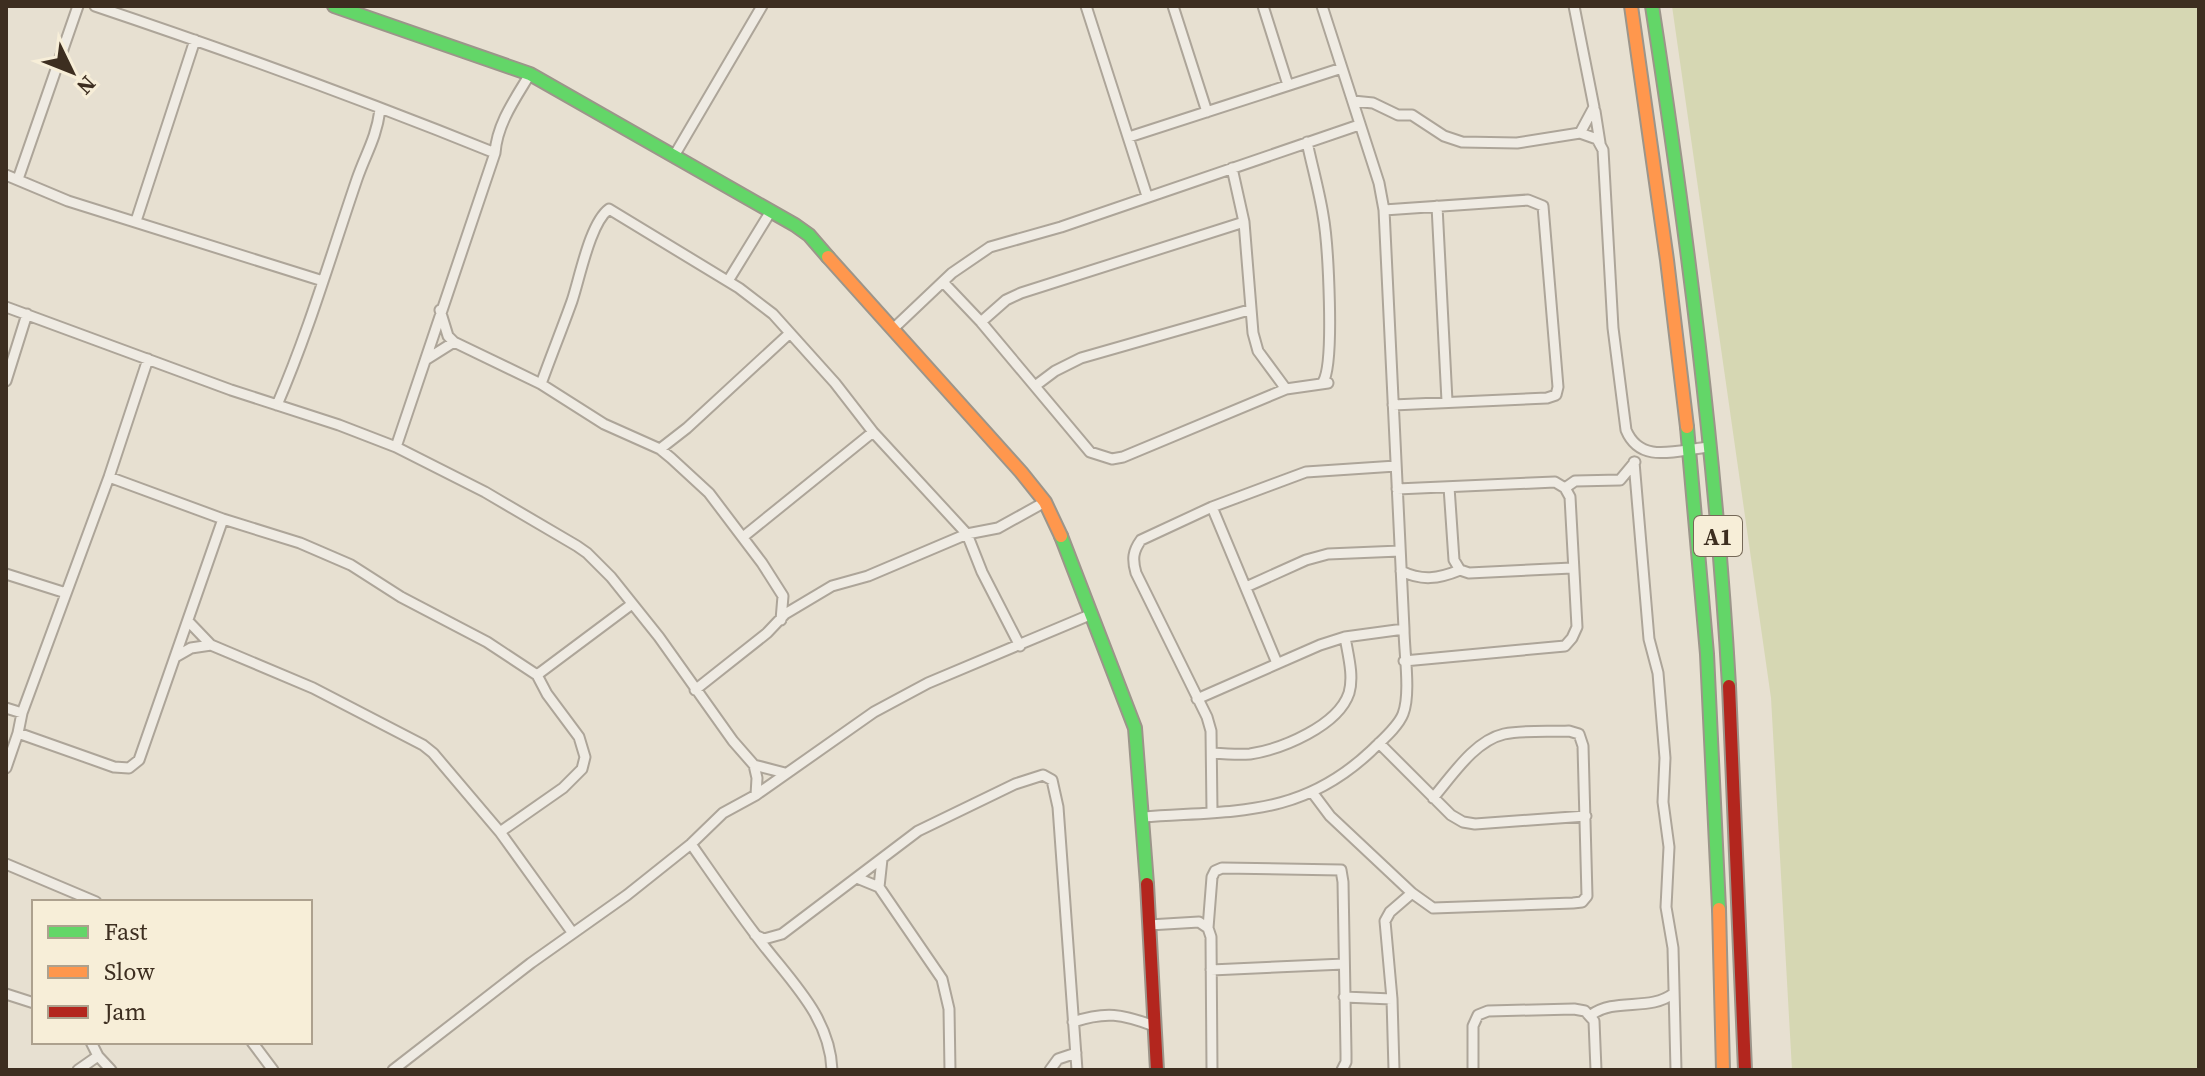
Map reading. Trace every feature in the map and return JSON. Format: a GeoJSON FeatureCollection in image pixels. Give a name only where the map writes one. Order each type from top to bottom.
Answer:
{"type":"FeatureCollection","features":[{"type":"Feature","properties":{"kind":"main road"},"geometry":{"type":"LineString","coordinates":[[334,6],[530,74],[809,235],[1045,502],[1132,715],[1139,758],[1157,1070]]}},
{"type":"Feature","properties":{"kind":"main road"},"geometry":{"type":"LineString","coordinates":[[1631,6],[1655,160],[1689,448],[1703,607],[1720,887],[1723,1070]]}},
{"type":"Feature","properties":{"kind":"main road","name":"A1"},"geometry":{"type":"LineString","coordinates":[[1652,6],[1686,239],[1710,447],[1736,807],[1745,1070]]}},
{"type":"Feature","properties":{"kind":"street"},"geometry":{"type":"LineString","coordinates":[[18,179],[78,6]]}},
{"type":"Feature","properties":{"kind":"street"},"geometry":{"type":"LineString","coordinates":[[95,6],[422,123],[495,153]]}},
{"type":"Feature","properties":{"kind":"street"},"geometry":{"type":"LineString","coordinates":[[674,156],[762,6]]}},
{"type":"Feature","properties":{"kind":"street"},"geometry":{"type":"LineString","coordinates":[[1086,6],[1147,196]]}},
{"type":"Feature","properties":{"kind":"street"},"geometry":{"type":"LineString","coordinates":[[1173,6],[1207,112]]}},
{"type":"Feature","properties":{"kind":"street"},"geometry":{"type":"LineString","coordinates":[[1263,6],[1288,85]]}},
{"type":"Feature","properties":{"kind":"street"},"geometry":{"type":"LineString","coordinates":[[1143,817],[1248,810],[1312,792],[1350,771],[1403,715],[1406,697],[1404,629],[1384,210],[1379,183],[1322,6]]}},
{"type":"Feature","properties":{"kind":"street"},"geometry":{"type":"LineString","coordinates":[[1574,6],[1603,150],[1613,328],[1623,417],[1630,438],[1642,451],[1650,453],[1710,447]]}},
{"type":"Feature","properties":{"kind":"street"},"geometry":{"type":"LineString","coordinates":[[136,221],[195,40]]}},
{"type":"Feature","properties":{"kind":"street"},"geometry":{"type":"LineString","coordinates":[[1129,137],[1342,68]]}},
{"type":"Feature","properties":{"kind":"street"},"geometry":{"type":"LineString","coordinates":[[396,447],[495,153],[496,140],[506,115],[530,74]]}},
{"type":"Feature","properties":{"kind":"street"},"geometry":{"type":"LineString","coordinates":[[1353,101],[1373,103],[1398,115],[1412,115],[1444,136],[1462,142],[1517,143],[1580,133],[1600,143]]}},
{"type":"Feature","properties":{"kind":"street"},"geometry":{"type":"LineString","coordinates":[[1580,133],[1594,107]]}},
{"type":"Feature","properties":{"kind":"street"},"geometry":{"type":"LineString","coordinates":[[277,405],[358,176],[377,133],[380,110]]}},
{"type":"Feature","properties":{"kind":"street"},"geometry":{"type":"LineString","coordinates":[[894,328],[943,282],[990,247],[1061,227],[1359,125]]}},
{"type":"Feature","properties":{"kind":"street"},"geometry":{"type":"LineString","coordinates":[[943,282],[981,322],[1090,452],[1112,459],[1286,389],[1328,383],[1323,382],[1328,375],[1330,351],[1324,219],[1307,142]]}},
{"type":"Feature","properties":{"kind":"street"},"geometry":{"type":"LineString","coordinates":[[1232,168],[1244,222],[1249,310],[1258,351],[1286,389]]}},
{"type":"Feature","properties":{"kind":"street"},"geometry":{"type":"LineString","coordinates":[[6,175],[68,201],[323,281]]}},
{"type":"Feature","properties":{"kind":"street"},"geometry":{"type":"LineString","coordinates":[[1384,210],[1528,200],[1543,206],[1558,387],[1556,395],[1547,398],[1393,405]]}},
{"type":"Feature","properties":{"kind":"street"},"geometry":{"type":"LineString","coordinates":[[1437,206],[1447,401]]}},
{"type":"Feature","properties":{"kind":"street"},"geometry":{"type":"LineString","coordinates":[[541,384],[586,253],[601,215],[609,209],[755,298],[790,333],[873,432],[967,534],[982,572],[1020,646]]}},
{"type":"Feature","properties":{"kind":"street"},"geometry":{"type":"LineString","coordinates":[[728,281],[771,211]]}},
{"type":"Feature","properties":{"kind":"street"},"geometry":{"type":"LineString","coordinates":[[981,322],[1006,300],[1021,293],[1244,222]]}},
{"type":"Feature","properties":{"kind":"street"},"geometry":{"type":"LineString","coordinates":[[6,307],[396,447],[485,492],[587,553],[632,604],[754,765],[756,795]]}},
{"type":"Feature","properties":{"kind":"street"},"geometry":{"type":"LineString","coordinates":[[440,310],[448,336],[454,342],[541,384],[604,424],[660,449],[709,493],[783,596],[804,603]]}},
{"type":"Feature","properties":{"kind":"street"},"geometry":{"type":"LineString","coordinates":[[1035,386],[1055,371],[1081,358],[1249,310]]}},
{"type":"Feature","properties":{"kind":"street"},"geometry":{"type":"LineString","coordinates":[[6,381],[27,314]]}},
{"type":"Feature","properties":{"kind":"street"},"geometry":{"type":"LineString","coordinates":[[660,449],[790,333]]}},
{"type":"Feature","properties":{"kind":"street"},"geometry":{"type":"LineString","coordinates":[[426,360],[454,342]]}},
{"type":"Feature","properties":{"kind":"street"},"geometry":{"type":"LineString","coordinates":[[6,768],[22,713],[109,477],[148,359]]}},
{"type":"Feature","properties":{"kind":"street"},"geometry":{"type":"LineString","coordinates":[[743,537],[873,432]]}},
{"type":"Feature","properties":{"kind":"street"},"geometry":{"type":"LineString","coordinates":[[1565,488],[1575,481],[1620,480],[1642,451]]}},
{"type":"Feature","properties":{"kind":"street"},"geometry":{"type":"LineString","coordinates":[[1634,462],[1649,639],[1658,673],[1665,758],[1663,802],[1669,847],[1666,907],[1673,948],[1676,1070]]}},
{"type":"Feature","properties":{"kind":"street"},"geometry":{"type":"LineString","coordinates":[[1212,811],[1211,731],[1132,561],[1135,548],[1141,540],[1212,507],[1306,472],[1396,466]]}},
{"type":"Feature","properties":{"kind":"street"},"geometry":{"type":"LineString","coordinates":[[109,477],[223,519],[300,543],[351,565],[401,597],[487,642],[537,675],[579,737],[585,757],[582,769],[563,788],[500,832]]}},
{"type":"Feature","properties":{"kind":"street"},"geometry":{"type":"LineString","coordinates":[[1397,489],[1555,482],[1565,488],[1570,497],[1577,627],[1565,646],[1404,661]]}},
{"type":"Feature","properties":{"kind":"street"},"geometry":{"type":"LineString","coordinates":[[1449,487],[1454,560],[1460,570]]}},
{"type":"Feature","properties":{"kind":"street"},"geometry":{"type":"LineString","coordinates":[[695,690],[785,614],[832,586],[868,576],[967,534],[998,528],[1045,502]]}},
{"type":"Feature","properties":{"kind":"street"},"geometry":{"type":"LineString","coordinates":[[1212,507],[1277,663]]}},
{"type":"Feature","properties":{"kind":"street"},"geometry":{"type":"LineString","coordinates":[[18,733],[94,762],[129,768],[139,760],[223,519]]}},
{"type":"Feature","properties":{"kind":"street"},"geometry":{"type":"LineString","coordinates":[[1246,587],[1306,560],[1328,554],[1400,551]]}},
{"type":"Feature","properties":{"kind":"street"},"geometry":{"type":"LineString","coordinates":[[1401,571],[1425,579],[1460,570],[1469,573],[1572,568]]}},
{"type":"Feature","properties":{"kind":"street"},"geometry":{"type":"LineString","coordinates":[[6,574],[66,593]]}},
{"type":"Feature","properties":{"kind":"street"},"geometry":{"type":"LineString","coordinates":[[781,620],[783,596]]}},
{"type":"Feature","properties":{"kind":"street"},"geometry":{"type":"LineString","coordinates":[[537,675],[632,604]]}},
{"type":"Feature","properties":{"kind":"street"},"geometry":{"type":"LineString","coordinates":[[393,1070],[572,932],[627,895],[691,844],[723,813],[756,795],[893,700],[1092,614]]}},
{"type":"Feature","properties":{"kind":"street"},"geometry":{"type":"LineString","coordinates":[[189,622],[211,645],[313,688],[433,753],[500,832],[572,932]]}},
{"type":"Feature","properties":{"kind":"street"},"geometry":{"type":"LineString","coordinates":[[1197,699],[1345,637],[1404,629]]}},
{"type":"Feature","properties":{"kind":"street"},"geometry":{"type":"LineString","coordinates":[[1212,753],[1251,754],[1269,749],[1318,729],[1330,720],[1349,695],[1351,679],[1345,637]]}},
{"type":"Feature","properties":{"kind":"street"},"geometry":{"type":"LineString","coordinates":[[175,657],[191,648],[211,645]]}},
{"type":"Feature","properties":{"kind":"street"},"geometry":{"type":"LineString","coordinates":[[6,708],[22,713]]}},
{"type":"Feature","properties":{"kind":"street"},"geometry":{"type":"LineString","coordinates":[[1312,792],[1330,816],[1412,893],[1433,908],[1582,902],[1587,896],[1583,746],[1579,734],[1569,731],[1504,734],[1490,740],[1475,751],[1433,798]]}},
{"type":"Feature","properties":{"kind":"street"},"geometry":{"type":"LineString","coordinates":[[1379,743],[1451,815],[1463,822],[1475,824],[1586,816]]}},
{"type":"Feature","properties":{"kind":"street"},"geometry":{"type":"LineString","coordinates":[[754,765],[785,773]]}},
{"type":"Feature","properties":{"kind":"street"},"geometry":{"type":"LineString","coordinates":[[755,935],[764,939],[782,934],[918,831],[1015,784],[1043,775],[1052,780],[1058,807],[1077,1070]]}},
{"type":"Feature","properties":{"kind":"street"},"geometry":{"type":"LineString","coordinates":[[691,844],[822,1026],[830,1049],[832,1070]]}},
{"type":"Feature","properties":{"kind":"street"},"geometry":{"type":"LineString","coordinates":[[879,887],[882,858]]}},
{"type":"Feature","properties":{"kind":"street"},"geometry":{"type":"LineString","coordinates":[[6,864],[91,900]]}},
{"type":"Feature","properties":{"kind":"street"},"geometry":{"type":"LineString","coordinates":[[1212,1070],[1208,928],[1212,877],[1215,871],[1222,868],[1337,868],[1343,874],[1346,1062],[1342,1070]]}},
{"type":"Feature","properties":{"kind":"street"},"geometry":{"type":"LineString","coordinates":[[857,878],[879,887],[942,979],[949,1009],[950,1070]]}},
{"type":"Feature","properties":{"kind":"street"},"geometry":{"type":"LineString","coordinates":[[1394,1070],[1385,921],[1390,912],[1412,893]]}},
{"type":"Feature","properties":{"kind":"street"},"geometry":{"type":"LineString","coordinates":[[1149,925],[1199,922],[1208,928]]}},
{"type":"Feature","properties":{"kind":"street"},"geometry":{"type":"LineString","coordinates":[[775,960],[777,943],[782,934]]}},
{"type":"Feature","properties":{"kind":"street"},"geometry":{"type":"LineString","coordinates":[[1211,970],[1344,964]]}},
{"type":"Feature","properties":{"kind":"street"},"geometry":{"type":"LineString","coordinates":[[1591,1015],[1603,1007],[1664,1001],[1674,993]]}},
{"type":"Feature","properties":{"kind":"street"},"geometry":{"type":"LineString","coordinates":[[6,994],[32,1002]]}},
{"type":"Feature","properties":{"kind":"street"},"geometry":{"type":"LineString","coordinates":[[1344,997],[1392,999]]}},
{"type":"Feature","properties":{"kind":"street"},"geometry":{"type":"LineString","coordinates":[[1473,1070],[1473,1026],[1478,1015],[1488,1011],[1574,1009],[1585,1011],[1594,1021],[1596,1070]]}},
{"type":"Feature","properties":{"kind":"street"},"geometry":{"type":"LineString","coordinates":[[1073,1022],[1099,1014],[1111,1014],[1154,1026]]}},
{"type":"Feature","properties":{"kind":"street"},"geometry":{"type":"LineString","coordinates":[[92,1044],[111,1070]]}},
{"type":"Feature","properties":{"kind":"street"},"geometry":{"type":"LineString","coordinates":[[254,1044],[273,1070]]}},
{"type":"Feature","properties":{"kind":"street"},"geometry":{"type":"LineString","coordinates":[[1050,1070],[1062,1057],[1076,1053]]}},
{"type":"Feature","properties":{"kind":"street"},"geometry":{"type":"LineString","coordinates":[[78,1070],[98,1056]]}},
{"type":"Feature","properties":{"kind":"green space"},"geometry":{"type":"Polygon","coordinates":[[[1672,6],[2199,6],[2199,1070],[1792,1070],[1771,698],[1672,6]]]}},
{"type":"Feature","properties":{"kind":"traffic: fast"},"geometry":{"type":"LineString","coordinates":[[334,6],[530,74],[795,225],[809,235],[828,257]]}},
{"type":"Feature","properties":{"kind":"traffic: fast"},"geometry":{"type":"LineString","coordinates":[[1652,6],[1699,345],[1729,686]]}},
{"type":"Feature","properties":{"kind":"traffic: fast"},"geometry":{"type":"LineString","coordinates":[[1687,427],[1707,654],[1719,909]]}},
{"type":"Feature","properties":{"kind":"traffic: fast"},"geometry":{"type":"LineString","coordinates":[[1061,536],[1135,728],[1147,884]]}},
{"type":"Feature","properties":{"kind":"traffic: slow"},"geometry":{"type":"LineString","coordinates":[[1631,6],[1687,427]]}},
{"type":"Feature","properties":{"kind":"traffic: slow"},"geometry":{"type":"LineString","coordinates":[[828,257],[1021,472],[1045,502],[1061,536]]}},
{"type":"Feature","properties":{"kind":"traffic: slow"},"geometry":{"type":"LineString","coordinates":[[1719,909],[1723,1070]]}},
{"type":"Feature","properties":{"kind":"traffic: jam"},"geometry":{"type":"LineString","coordinates":[[1729,686],[1745,1070]]}},
{"type":"Feature","properties":{"kind":"traffic: jam"},"geometry":{"type":"LineString","coordinates":[[1147,884],[1157,1070]]}}]}
